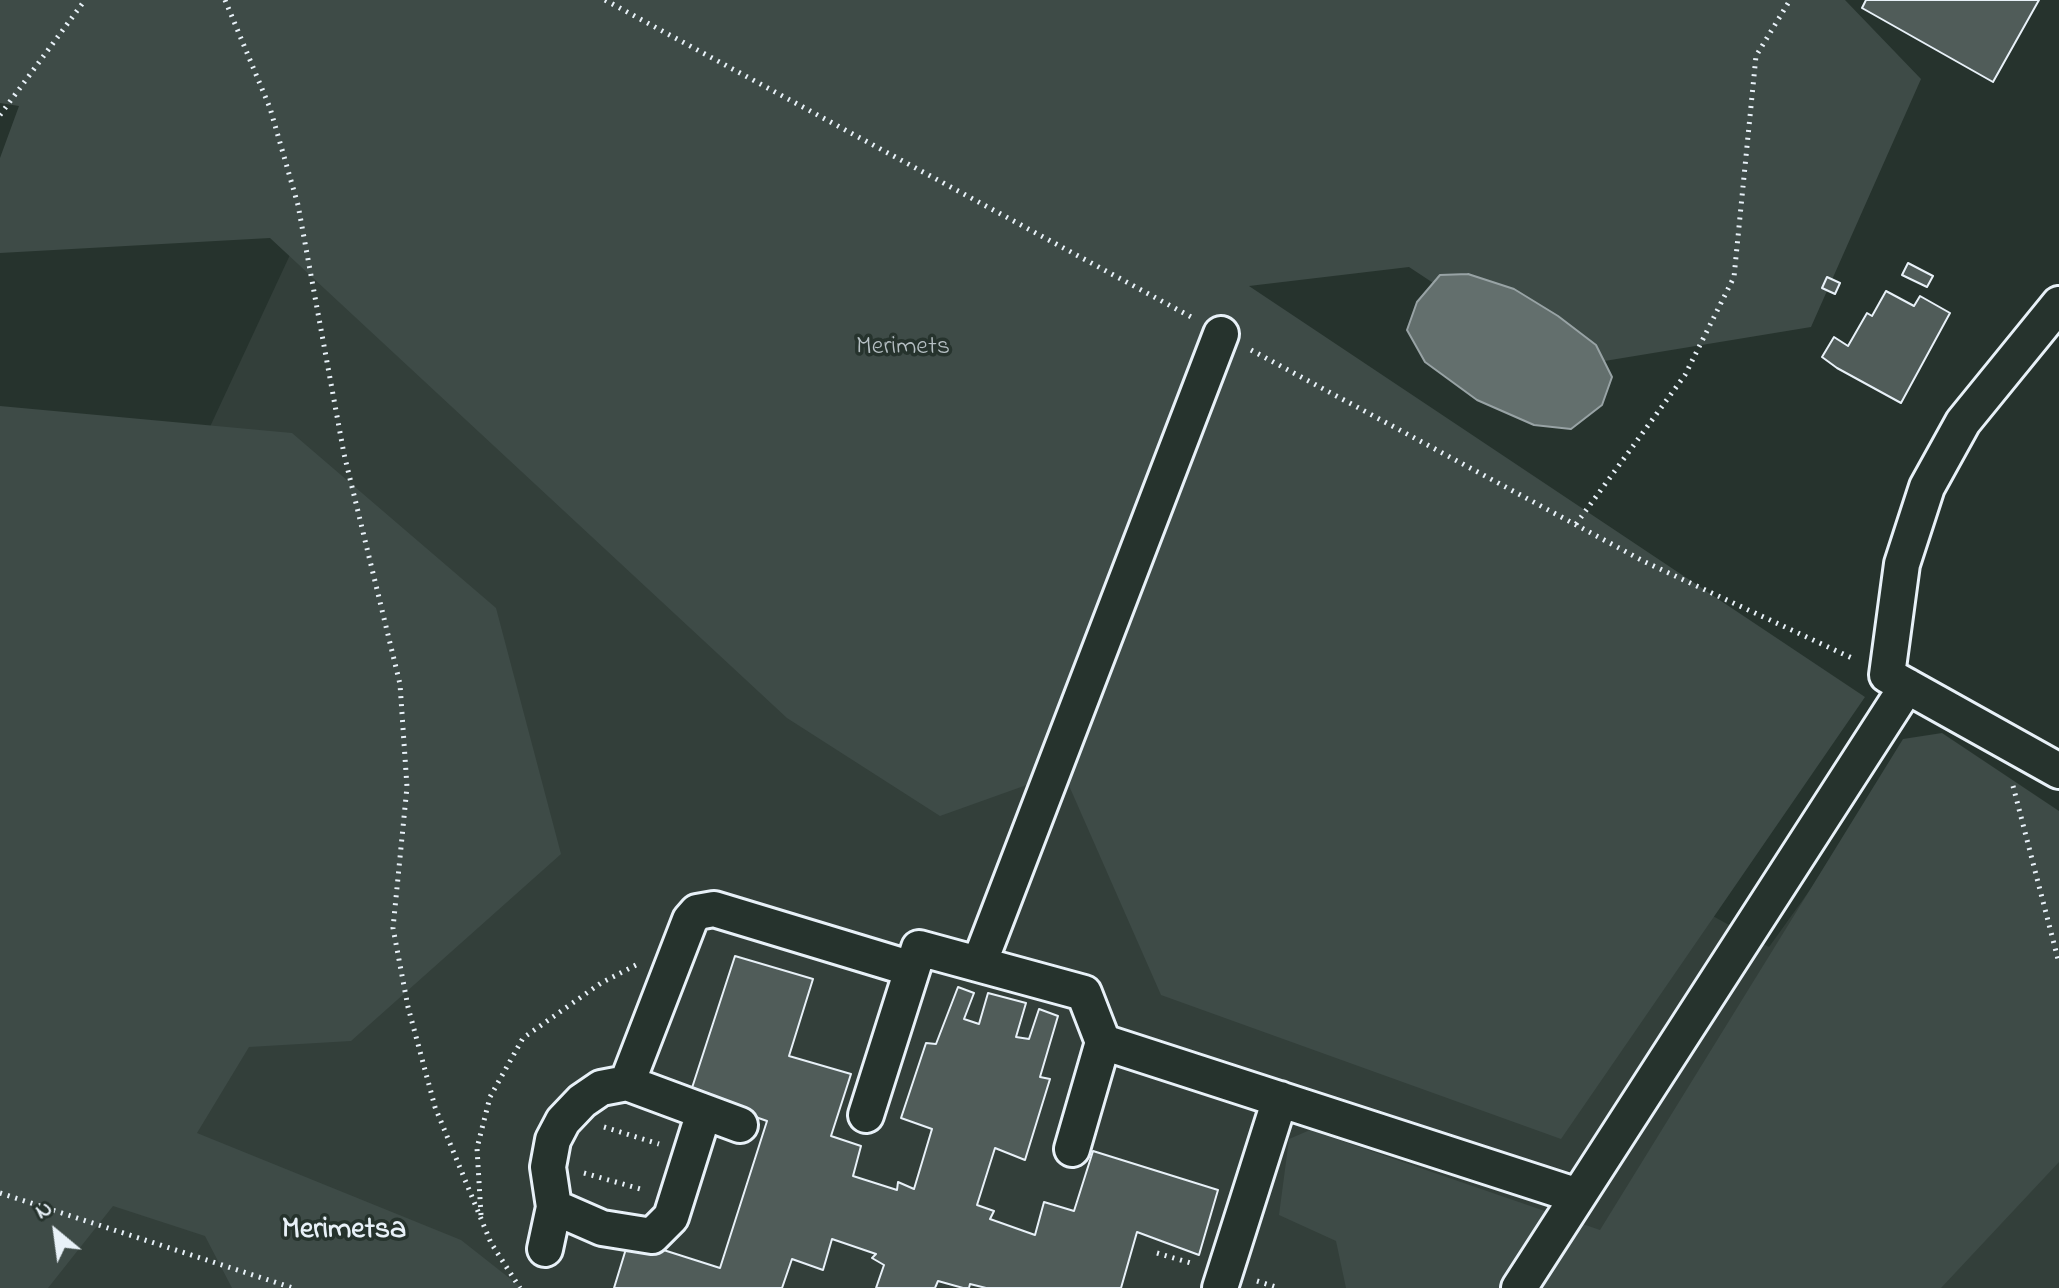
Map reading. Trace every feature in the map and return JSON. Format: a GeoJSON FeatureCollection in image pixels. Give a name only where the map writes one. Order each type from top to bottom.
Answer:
{"type":"FeatureCollection","features":[{"type":"Feature","properties":{"kind":"street"},"geometry":{"type":"LineString","coordinates":[[1519,1288],[1897,680],[1902,564],[1927,487],[1963,422],[2059,304]]}},
{"type":"Feature","properties":{"kind":"street"},"geometry":{"type":"LineString","coordinates":[[979,964],[1221,334]]}},
{"type":"Feature","properties":{"kind":"street"},"geometry":{"type":"LineString","coordinates":[[1897,680],[2059,771]]}},
{"type":"Feature","properties":{"kind":"street"},"geometry":{"type":"LineString","coordinates":[[627,1083],[690,920],[697,912],[714,909],[912,969]]}},
{"type":"Feature","properties":{"kind":"street"},"geometry":{"type":"LineString","coordinates":[[866,1115],[919,948],[1084,993],[1103,1042],[1072,1149]]}},
{"type":"Feature","properties":{"kind":"street"},"geometry":{"type":"LineString","coordinates":[[1103,1042],[1578,1196]]}},
{"type":"Feature","properties":{"kind":"street"},"geometry":{"type":"LineString","coordinates":[[545,1249],[554,1207],[549,1163],[553,1140],[569,1115],[601,1088],[627,1083],[740,1125]]}},
{"type":"Feature","properties":{"kind":"street"},"geometry":{"type":"LineString","coordinates":[[1220,1288],[1280,1099]]}},
{"type":"Feature","properties":{"kind":"street"},"geometry":{"type":"LineString","coordinates":[[554,1207],[602,1228],[652,1236],[671,1217],[704,1112]]}},
{"type":"Feature","properties":{"kind":"path"},"geometry":{"type":"LineString","coordinates":[[0,115],[85,0]]}},
{"type":"Feature","properties":{"kind":"path"},"geometry":{"type":"LineString","coordinates":[[225,0],[270,108],[298,205],[344,454],[400,684],[407,787],[393,928],[408,1007],[435,1107],[491,1243],[520,1288]]}},
{"type":"Feature","properties":{"kind":"path"},"geometry":{"type":"LineString","coordinates":[[1576,524],[1685,375],[1734,277],[1756,56],[1790,0]]}},
{"type":"Feature","properties":{"kind":"path"},"geometry":{"type":"LineString","coordinates":[[2001,738],[2059,963]]}},
{"type":"Feature","properties":{"kind":"path"},"geometry":{"type":"LineString","coordinates":[[481,1220],[477,1148],[490,1097],[523,1038],[601,983],[683,940]]}},
{"type":"Feature","properties":{"kind":"path"},"geometry":{"type":"LineString","coordinates":[[569,1115],[690,1155]]}},
{"type":"Feature","properties":{"kind":"path"},"geometry":{"type":"LineString","coordinates":[[549,1163],[676,1199]]}},
{"type":"Feature","properties":{"kind":"path"},"geometry":{"type":"LineString","coordinates":[[0,1193],[293,1288]]}},
{"type":"Feature","properties":{"kind":"shaded area"},"geometry":{"type":"Polygon","coordinates":[[[336,156],[1769,947],[1896,770],[2059,861],[2059,1288],[0,1288],[0,878],[336,156]]]}},
{"type":"Feature","properties":{"kind":"shaded area"},"geometry":{"type":"Polygon","coordinates":[[[1468,274],[1514,289],[1558,316],[1596,345],[1612,377],[1602,405],[1571,429],[1534,425],[1477,400],[1425,362],[1407,330],[1417,302],[1440,275],[1468,274]]]}},
{"type":"Feature","properties":{"kind":"green space","name":"Merimets"},"geometry":{"type":"Polygon","coordinates":[[[0,0],[1845,0],[1921,79],[1811,327],[1562,368],[1409,267],[1249,286],[1865,697],[1561,1139],[1161,995],[1063,772],[940,816],[787,718],[270,238],[0,253],[0,158],[19,106],[0,103],[0,0]]]}},
{"type":"Feature","properties":{"kind":"green space"},"geometry":{"type":"Polygon","coordinates":[[[0,406],[292,433],[496,608],[561,854],[351,1041],[249,1047],[197,1133],[461,1240],[522,1288],[232,1288],[205,1236],[113,1206],[48,1288],[0,1288],[0,406]]]}},
{"type":"Feature","properties":{"kind":"green space"},"geometry":{"type":"Polygon","coordinates":[[[1942,733],[2059,811],[2059,1162],[1941,1288],[1346,1288],[1336,1241],[1279,1215],[1289,1139],[1310,1130],[1600,1230],[1903,739],[1942,733]]]}},
{"type":"Feature","properties":{"kind":"building"},"geometry":{"type":"Polygon","coordinates":[[[1866,0],[2039,0],[1993,82],[1862,8],[1866,0]]]}},
{"type":"Feature","properties":{"kind":"building"},"geometry":{"type":"Polygon","coordinates":[[[1908,263],[1933,276],[1927,287],[1902,275],[1908,263]]]}},
{"type":"Feature","properties":{"kind":"building"},"geometry":{"type":"Polygon","coordinates":[[[1827,277],[1840,283],[1835,294],[1822,288],[1827,277]]]}},
{"type":"Feature","properties":{"kind":"building"},"geometry":{"type":"Polygon","coordinates":[[[1886,291],[1914,306],[1920,296],[1950,313],[1901,403],[1822,357],[1834,337],[1848,346],[1867,313],[1872,316],[1886,291]]]}},
{"type":"Feature","properties":{"kind":"building"},"geometry":{"type":"Polygon","coordinates":[[[735,956],[813,979],[789,1056],[851,1074],[831,1136],[861,1146],[853,1176],[897,1190],[898,1182],[914,1189],[932,1129],[901,1118],[926,1043],[936,1044],[958,987],[974,993],[964,1019],[979,1024],[988,993],[1026,1003],[1016,1037],[1029,1039],[1039,1009],[1058,1016],[1040,1077],[1050,1079],[1025,1160],[995,1148],[977,1205],[994,1211],[990,1219],[1035,1235],[1044,1202],[1074,1211],[1093,1151],[1218,1190],[1199,1255],[1137,1232],[1121,1288],[986,1288],[970,1284],[969,1288],[963,1288],[938,1281],[935,1288],[876,1288],[884,1265],[872,1258],[876,1254],[832,1239],[823,1270],[792,1259],[782,1288],[614,1288],[629,1239],[720,1268],[767,1121],[690,1094],[735,956]]]}},
{"type":"Feature","properties":{"kind":"district","name":"Merimetsa"},"geometry":{"type":"Point","coordinates":[344,1232]}}]}
